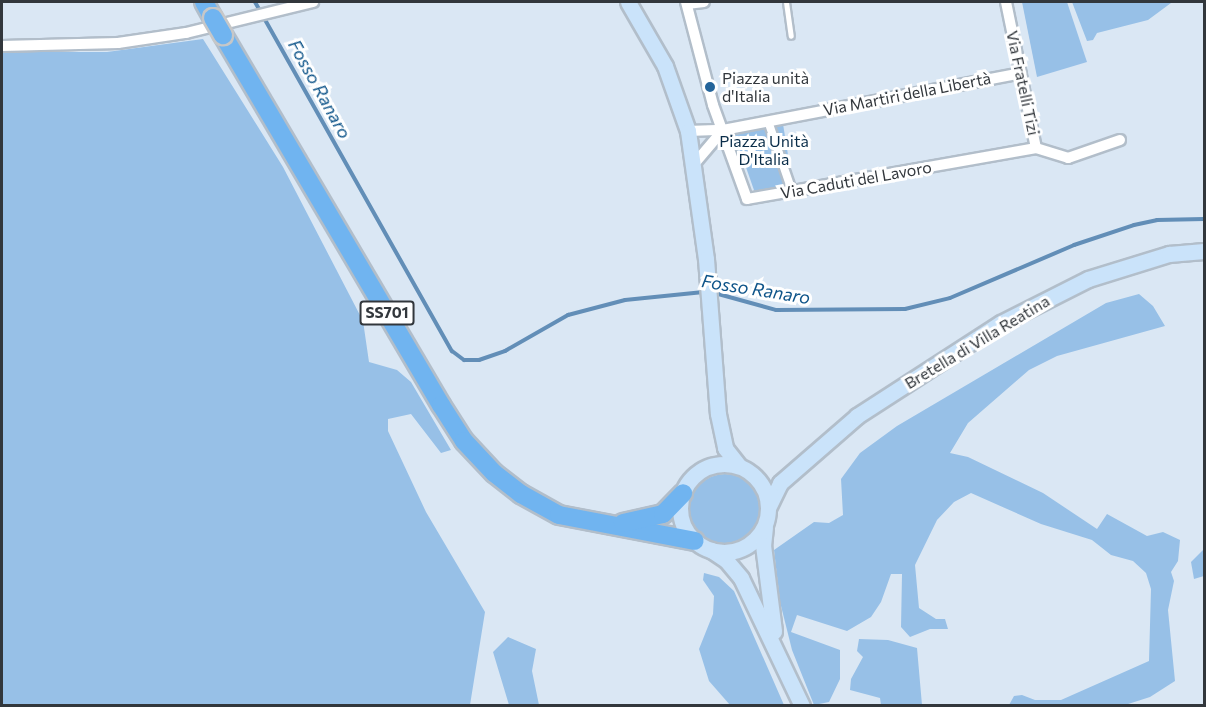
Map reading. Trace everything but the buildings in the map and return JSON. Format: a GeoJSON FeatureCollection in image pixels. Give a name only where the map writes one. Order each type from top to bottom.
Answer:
{"type":"FeatureCollection","features":[{"type":"Feature","properties":{"kind":"highway","name":"SS701"},"geometry":{"type":"LineString","coordinates":[[204,2],[464,441],[494,473],[521,494],[559,515],[702,545]]}},
{"type":"Feature","properties":{"kind":"highway","name":"SS701"},"geometry":{"type":"LineString","coordinates":[[610,524],[663,514],[683,493]]}},
{"type":"Feature","properties":{"kind":"main road"},"geometry":{"type":"LineString","coordinates":[[628,2],[664,66],[688,131],[706,259],[718,414],[725,448],[766,495],[767,515],[763,545],[778,654]]}},
{"type":"Feature","properties":{"kind":"main road","name":"Bretella di Villa Reatina"},"geometry":{"type":"LineString","coordinates":[[767,515],[780,483],[873,405],[1042,301],[1129,265],[1169,254],[1204,250]]}},
{"type":"Feature","properties":{"kind":"main road"},"geometry":{"type":"LineString","coordinates":[[718,414],[714,448],[702,470],[683,493],[681,519],[702,545],[726,560],[741,578],[802,705]]}},
{"type":"Feature","properties":{"kind":"main road"},"geometry":{"type":"LineString","coordinates":[[702,470],[727,464],[776,475],[804,463]]}},
{"type":"Feature","properties":{"kind":"main road"},"geometry":{"type":"LineString","coordinates":[[702,545],[736,550],[759,535],[767,515]]}},
{"type":"Feature","properties":{"kind":"street"},"geometry":{"type":"LineString","coordinates":[[2,46],[118,43],[245,21],[313,2]]}},
{"type":"Feature","properties":{"kind":"street"},"geometry":{"type":"LineString","coordinates":[[694,163],[723,130],[695,47],[686,3],[704,2]]}},
{"type":"Feature","properties":{"kind":"street","name":"Via Fratelli Tizi"},"geometry":{"type":"LineString","coordinates":[[1006,2],[1036,148],[1068,158],[1120,140]]}},
{"type":"Feature","properties":{"kind":"street","name":"Via Martiri della Libertà"},"geometry":{"type":"LineString","coordinates":[[688,131],[723,130],[1021,73]]}},
{"type":"Feature","properties":{"kind":"street"},"geometry":{"type":"LineString","coordinates":[[768,121],[792,191]]}},
{"type":"Feature","properties":{"kind":"street","name":"Via Caduti del Lavoro"},"geometry":{"type":"LineString","coordinates":[[723,130],[747,198],[1036,148]]}},
{"type":"Feature","properties":{"kind":"lane"},"geometry":{"type":"LineString","coordinates":[[786,2],[791,36]]}},
{"type":"Feature","properties":{"kind":"green space"},"geometry":{"type":"Polygon","coordinates":[[[1022,2],[1067,2],[1087,62],[1037,77],[1022,2]]]}},
{"type":"Feature","properties":{"kind":"green space"},"geometry":{"type":"Polygon","coordinates":[[[1072,2],[1171,3],[1148,20],[1097,33],[1093,40],[1087,41],[1072,2]]]}},
{"type":"Feature","properties":{"kind":"green space"},"geometry":{"type":"Polygon","coordinates":[[[203,39],[283,167],[363,321],[369,362],[397,370],[411,382],[451,450],[441,453],[411,414],[388,419],[388,431],[426,512],[485,612],[470,705],[2,705],[2,52],[107,52],[203,39]]]}},
{"type":"Feature","properties":{"kind":"green space","name":"Piazza Unità D'Italia"},"geometry":{"type":"Polygon","coordinates":[[[783,124],[793,186],[755,193],[734,133],[783,124]]]}},
{"type":"Feature","properties":{"kind":"green space"},"geometry":{"type":"Polygon","coordinates":[[[1139,294],[1153,306],[1165,326],[1057,356],[1029,370],[968,423],[950,453],[968,457],[1043,493],[1097,529],[1107,514],[1147,536],[1163,532],[1180,540],[1178,561],[1171,572],[1174,581],[1168,610],[1175,681],[1150,697],[1125,705],[1009,705],[1014,696],[1022,695],[1035,700],[1061,700],[1149,661],[1151,589],[1146,573],[1133,561],[1111,555],[1092,540],[1041,524],[971,493],[954,502],[937,520],[915,565],[919,608],[936,619],[945,619],[948,629],[930,629],[910,637],[901,627],[902,574],[891,574],[881,602],[871,617],[847,631],[797,615],[791,632],[840,650],[840,679],[829,702],[814,705],[792,650],[780,602],[774,550],[814,522],[829,523],[843,515],[841,479],[860,453],[897,426],[1106,303],[1139,294]]]}},
{"type":"Feature","properties":{"kind":"green space"},"geometry":{"type":"Polygon","coordinates":[[[725,474],[745,480],[755,490],[761,510],[755,530],[745,540],[725,546],[705,540],[695,530],[689,510],[695,490],[705,480],[725,474]]]}},
{"type":"Feature","properties":{"kind":"green space"},"geometry":{"type":"Polygon","coordinates":[[[1204,549],[1204,576],[1194,579],[1191,562],[1204,549]]]}},
{"type":"Feature","properties":{"kind":"green space"},"geometry":{"type":"Polygon","coordinates":[[[704,573],[719,577],[734,591],[784,705],[730,705],[709,681],[699,649],[713,614],[714,596],[703,580],[704,573]]]}},
{"type":"Feature","properties":{"kind":"green space"},"geometry":{"type":"Polygon","coordinates":[[[508,637],[536,649],[532,671],[539,705],[509,705],[493,652],[508,637]]]}},
{"type":"Feature","properties":{"kind":"green space"},"geometry":{"type":"Polygon","coordinates":[[[859,639],[888,640],[917,648],[922,705],[881,705],[880,698],[850,690],[851,679],[863,657],[857,651],[859,639]]]}},
{"type":"Feature","properties":{"kind":"waterway","name":"Fosso Ranaro"},"geometry":{"type":"LineString","coordinates":[[255,2],[452,351],[464,360],[479,360],[505,351],[568,315],[625,300],[704,292]]}},
{"type":"Feature","properties":{"kind":"waterway","name":"Fosso Ranaro"},"geometry":{"type":"LineString","coordinates":[[711,292],[776,310],[905,309],[950,298],[1074,245],[1134,225],[1157,220],[1204,219]]}},
{"type":"Feature","properties":{"kind":"place","name":"Piazza unità d'Italia"},"geometry":{"type":"Point","coordinates":[710,87]}}]}
